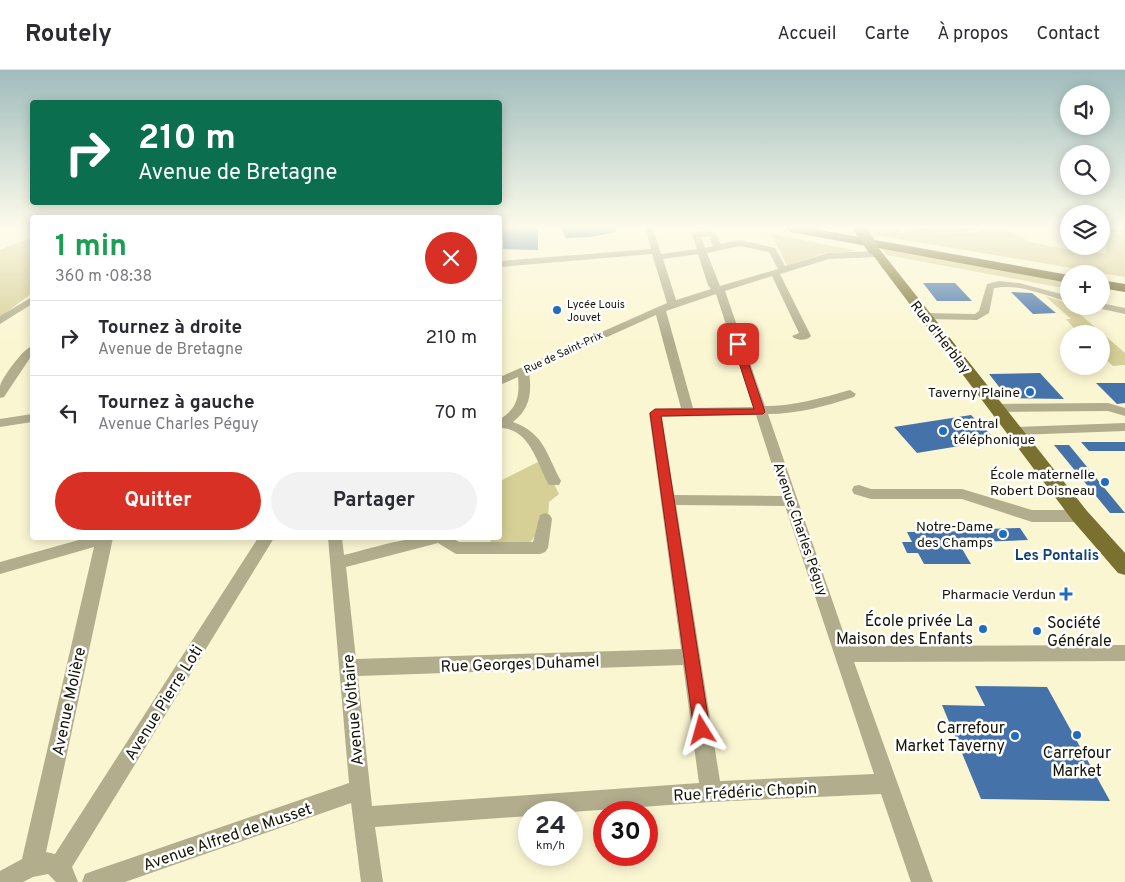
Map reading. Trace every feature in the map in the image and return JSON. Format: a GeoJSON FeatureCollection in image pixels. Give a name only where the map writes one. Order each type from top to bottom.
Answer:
{"type":"FeatureCollection","features":[{"type":"Feature","properties":{"kind":"highway"},"geometry":{"type":"LineString","coordinates":[[998,266],[1060,277]]}},
{"type":"Feature","properties":{"kind":"highway"},"geometry":{"type":"LineString","coordinates":[[1029,266],[1060,271]]}},
{"type":"Feature","properties":{"kind":"highway"},"geometry":{"type":"LineString","coordinates":[[1110,280],[1125,282]]}},
{"type":"Feature","properties":{"kind":"highway"},"geometry":{"type":"LineString","coordinates":[[1110,286],[1125,288]]}},
{"type":"Feature","properties":{"kind":"main road","name":"Rue d'Herblay"},"geometry":{"type":"LineString","coordinates":[[887,266],[1080,516],[1125,580]]}},
{"type":"Feature","properties":{"kind":"main road","name":"Rue d'Herblay"},"geometry":{"type":"LineString","coordinates":[[1080,516],[1125,567]]}},
{"type":"Feature","properties":{"kind":"street"},"geometry":{"type":"LineString","coordinates":[[661,266],[672,304]]}},
{"type":"Feature","properties":{"kind":"street","name":"Avenue Charles Péguy"},"geometry":{"type":"LineString","coordinates":[[707,266],[713,285],[719,290],[792,501],[842,654],[922,882]]}},
{"type":"Feature","properties":{"kind":"street"},"geometry":{"type":"LineString","coordinates":[[777,266],[806,336],[797,336]]}},
{"type":"Feature","properties":{"kind":"street","name":"Rue de Saint-Prix"},"geometry":{"type":"LineString","coordinates":[[502,380],[672,304],[796,266]]}},
{"type":"Feature","properties":{"kind":"street"},"geometry":{"type":"LineString","coordinates":[[926,316],[977,317],[984,313],[990,286],[996,284],[1010,284],[1060,297]]}},
{"type":"Feature","properties":{"kind":"street"},"geometry":{"type":"LineString","coordinates":[[0,321],[30,301]]}},
{"type":"Feature","properties":{"kind":"street"},"geometry":{"type":"LineString","coordinates":[[1110,308],[1125,311]]}},
{"type":"Feature","properties":{"kind":"street"},"geometry":{"type":"LineString","coordinates":[[660,309],[688,412]]}},
{"type":"Feature","properties":{"kind":"street"},"geometry":{"type":"LineString","coordinates":[[0,394],[17,367],[30,351]]}},
{"type":"Feature","properties":{"kind":"street"},"geometry":{"type":"LineString","coordinates":[[502,422],[521,410],[524,400],[523,371]]}},
{"type":"Feature","properties":{"kind":"street"},"geometry":{"type":"LineString","coordinates":[[711,792],[655,413],[760,412],[814,405],[850,394]]}},
{"type":"Feature","properties":{"kind":"street"},"geometry":{"type":"LineString","coordinates":[[996,408],[1108,407],[1125,412]]}},
{"type":"Feature","properties":{"kind":"street"},"geometry":{"type":"LineString","coordinates":[[0,423],[30,418]]}},
{"type":"Feature","properties":{"kind":"street"},"geometry":{"type":"LineString","coordinates":[[502,423],[529,435],[534,441],[554,481]]}},
{"type":"Feature","properties":{"kind":"street"},"geometry":{"type":"LineString","coordinates":[[1014,431],[1125,427]]}},
{"type":"Feature","properties":{"kind":"street"},"geometry":{"type":"LineString","coordinates":[[858,490],[871,494],[962,494],[1032,516],[1080,516]]}},
{"type":"Feature","properties":{"kind":"street"},"geometry":{"type":"LineString","coordinates":[[668,500],[792,501]]}},
{"type":"Feature","properties":{"kind":"street"},"geometry":{"type":"LineString","coordinates":[[446,540],[456,548],[540,548],[546,519]]}},
{"type":"Feature","properties":{"kind":"street"},"geometry":{"type":"LineString","coordinates":[[0,568],[97,540]]}},
{"type":"Feature","properties":{"kind":"street","name":"Avenue Molière"},"geometry":{"type":"LineString","coordinates":[[32,865],[104,540]]}},
{"type":"Feature","properties":{"kind":"street","name":"Avenue Pierre Loti"},"geometry":{"type":"LineString","coordinates":[[63,874],[265,540]]}},
{"type":"Feature","properties":{"kind":"street","name":"Avenue Voltaire"},"geometry":{"type":"LineString","coordinates":[[335,540],[360,790],[372,882]]}},
{"type":"Feature","properties":{"kind":"street"},"geometry":{"type":"LineString","coordinates":[[338,563],[427,540]]}},
{"type":"Feature","properties":{"kind":"street"},"geometry":{"type":"LineString","coordinates":[[842,654],[1125,653]]}},
{"type":"Feature","properties":{"kind":"street","name":"Rue Georges Duhamel"},"geometry":{"type":"LineString","coordinates":[[348,668],[691,658]]}},
{"type":"Feature","properties":{"kind":"street","name":"Rue Frédéric Chopin"},"geometry":{"type":"LineString","coordinates":[[364,817],[711,792],[887,784]]}},
{"type":"Feature","properties":{"kind":"street","name":"Avenue Alfred de Musset"},"geometry":{"type":"LineString","coordinates":[[93,882],[360,790]]}},
{"type":"Feature","properties":{"kind":"street"},"geometry":{"type":"LineString","coordinates":[[4,882],[18,871],[32,865],[52,863],[63,874]]}},
{"type":"Feature","properties":{"kind":"shaded area"},"geometry":{"type":"Polygon","coordinates":[[[0,266],[30,266],[30,294],[0,317],[0,266]]]}},
{"type":"Feature","properties":{"kind":"shaded area"},"geometry":{"type":"Polygon","coordinates":[[[945,266],[983,266],[1060,279],[1060,287],[945,266]]]}},
{"type":"Feature","properties":{"kind":"shaded area"},"geometry":{"type":"Polygon","coordinates":[[[1110,266],[1125,266],[1125,277],[1110,274],[1110,266]]]}},
{"type":"Feature","properties":{"kind":"shaded area"},"geometry":{"type":"Polygon","coordinates":[[[1045,296],[1060,301],[1060,309],[1045,296]]]}},
{"type":"Feature","properties":{"kind":"shaded area"},"geometry":{"type":"Polygon","coordinates":[[[1066,315],[1081,315],[1093,325],[1071,325],[1066,319],[1071,319],[1066,315]]]}},
{"type":"Feature","properties":{"kind":"shaded area"},"geometry":{"type":"Polygon","coordinates":[[[1110,340],[1125,353],[1125,365],[1113,366],[1110,363],[1110,340]]]}},
{"type":"Feature","properties":{"kind":"shaded area"},"geometry":{"type":"Polygon","coordinates":[[[542,460],[559,494],[549,502],[548,518],[529,544],[490,548],[491,540],[502,540],[502,480],[542,460]]]}},
{"type":"Feature","properties":{"kind":"building"},"geometry":{"type":"Polygon","coordinates":[[[923,283],[955,283],[972,301],[937,301],[923,283]]]}},
{"type":"Feature","properties":{"kind":"building"},"geometry":{"type":"Polygon","coordinates":[[[1011,292],[1032,293],[1056,313],[1033,314],[1011,292]]]}},
{"type":"Feature","properties":{"kind":"building","name":"Taverny Plaine"},"geometry":{"type":"Polygon","coordinates":[[[1040,373],[1064,399],[1008,398],[989,374],[1040,373]]]}},
{"type":"Feature","properties":{"kind":"building"},"geometry":{"type":"Polygon","coordinates":[[[1096,383],[1125,383],[1125,403],[1117,404],[1096,383]]]}},
{"type":"Feature","properties":{"kind":"building","name":"Central téléphonique"},"geometry":{"type":"Polygon","coordinates":[[[971,415],[996,440],[917,453],[894,427],[971,415]]]}},
{"type":"Feature","properties":{"kind":"building"},"geometry":{"type":"Polygon","coordinates":[[[1081,442],[1125,442],[1125,451],[1089,451],[1081,442]]]}},
{"type":"Feature","properties":{"kind":"building"},"geometry":{"type":"Polygon","coordinates":[[[1054,445],[1069,445],[1125,513],[1110,513],[1054,445]]]}},
{"type":"Feature","properties":{"kind":"building"},"geometry":{"type":"Polygon","coordinates":[[[1020,528],[1028,540],[975,542],[978,547],[961,547],[971,564],[924,564],[918,553],[907,553],[902,542],[912,542],[907,532],[988,531],[987,529],[1020,528]]]}},
{"type":"Feature","properties":{"kind":"building","name":"Carrefour Market Taverny"},"geometry":{"type":"Polygon","coordinates":[[[975,686],[1047,687],[1110,801],[981,799],[942,705],[985,706],[975,686]]]}},
{"type":"Feature","properties":{"kind":"place","name":"Lycée Louis Jouvet"},"geometry":{"type":"Point","coordinates":[557,310]}},
{"type":"Feature","properties":{"kind":"place","name":"Taverny Plaine"},"geometry":{"type":"Point","coordinates":[1030,392]}},
{"type":"Feature","properties":{"kind":"place","name":"Central téléphonique"},"geometry":{"type":"Point","coordinates":[943,431]}},
{"type":"Feature","properties":{"kind":"place","name":"École maternelle Robert Doisneau"},"geometry":{"type":"Point","coordinates":[1105,482]}},
{"type":"Feature","properties":{"kind":"place","name":"Notre-Dame des Champs"},"geometry":{"type":"Point","coordinates":[1003,534]}},
{"type":"Feature","properties":{"kind":"place","name":"Pharmacie Verdun"},"geometry":{"type":"Point","coordinates":[1066,594]}},
{"type":"Feature","properties":{"kind":"place","name":"École privée La Maison des Enfants"},"geometry":{"type":"Point","coordinates":[983,629]}},
{"type":"Feature","properties":{"kind":"place","name":"Société Générale"},"geometry":{"type":"Point","coordinates":[1037,631]}},
{"type":"Feature","properties":{"kind":"place","name":"Carrefour Market"},"geometry":{"type":"Point","coordinates":[1077,735]}},
{"type":"Feature","properties":{"kind":"place","name":"Carrefour Market Taverny"},"geometry":{"type":"Point","coordinates":[1015,736]}},
{"type":"Feature","properties":{"kind":"district","name":"Les Pontalis"},"geometry":{"type":"Point","coordinates":[1057,555]}},
{"type":"Feature","properties":{"kind":"route"},"geometry":{"type":"LineString","coordinates":[[702,730],[655,413],[760,412],[738,344]]}}]}
